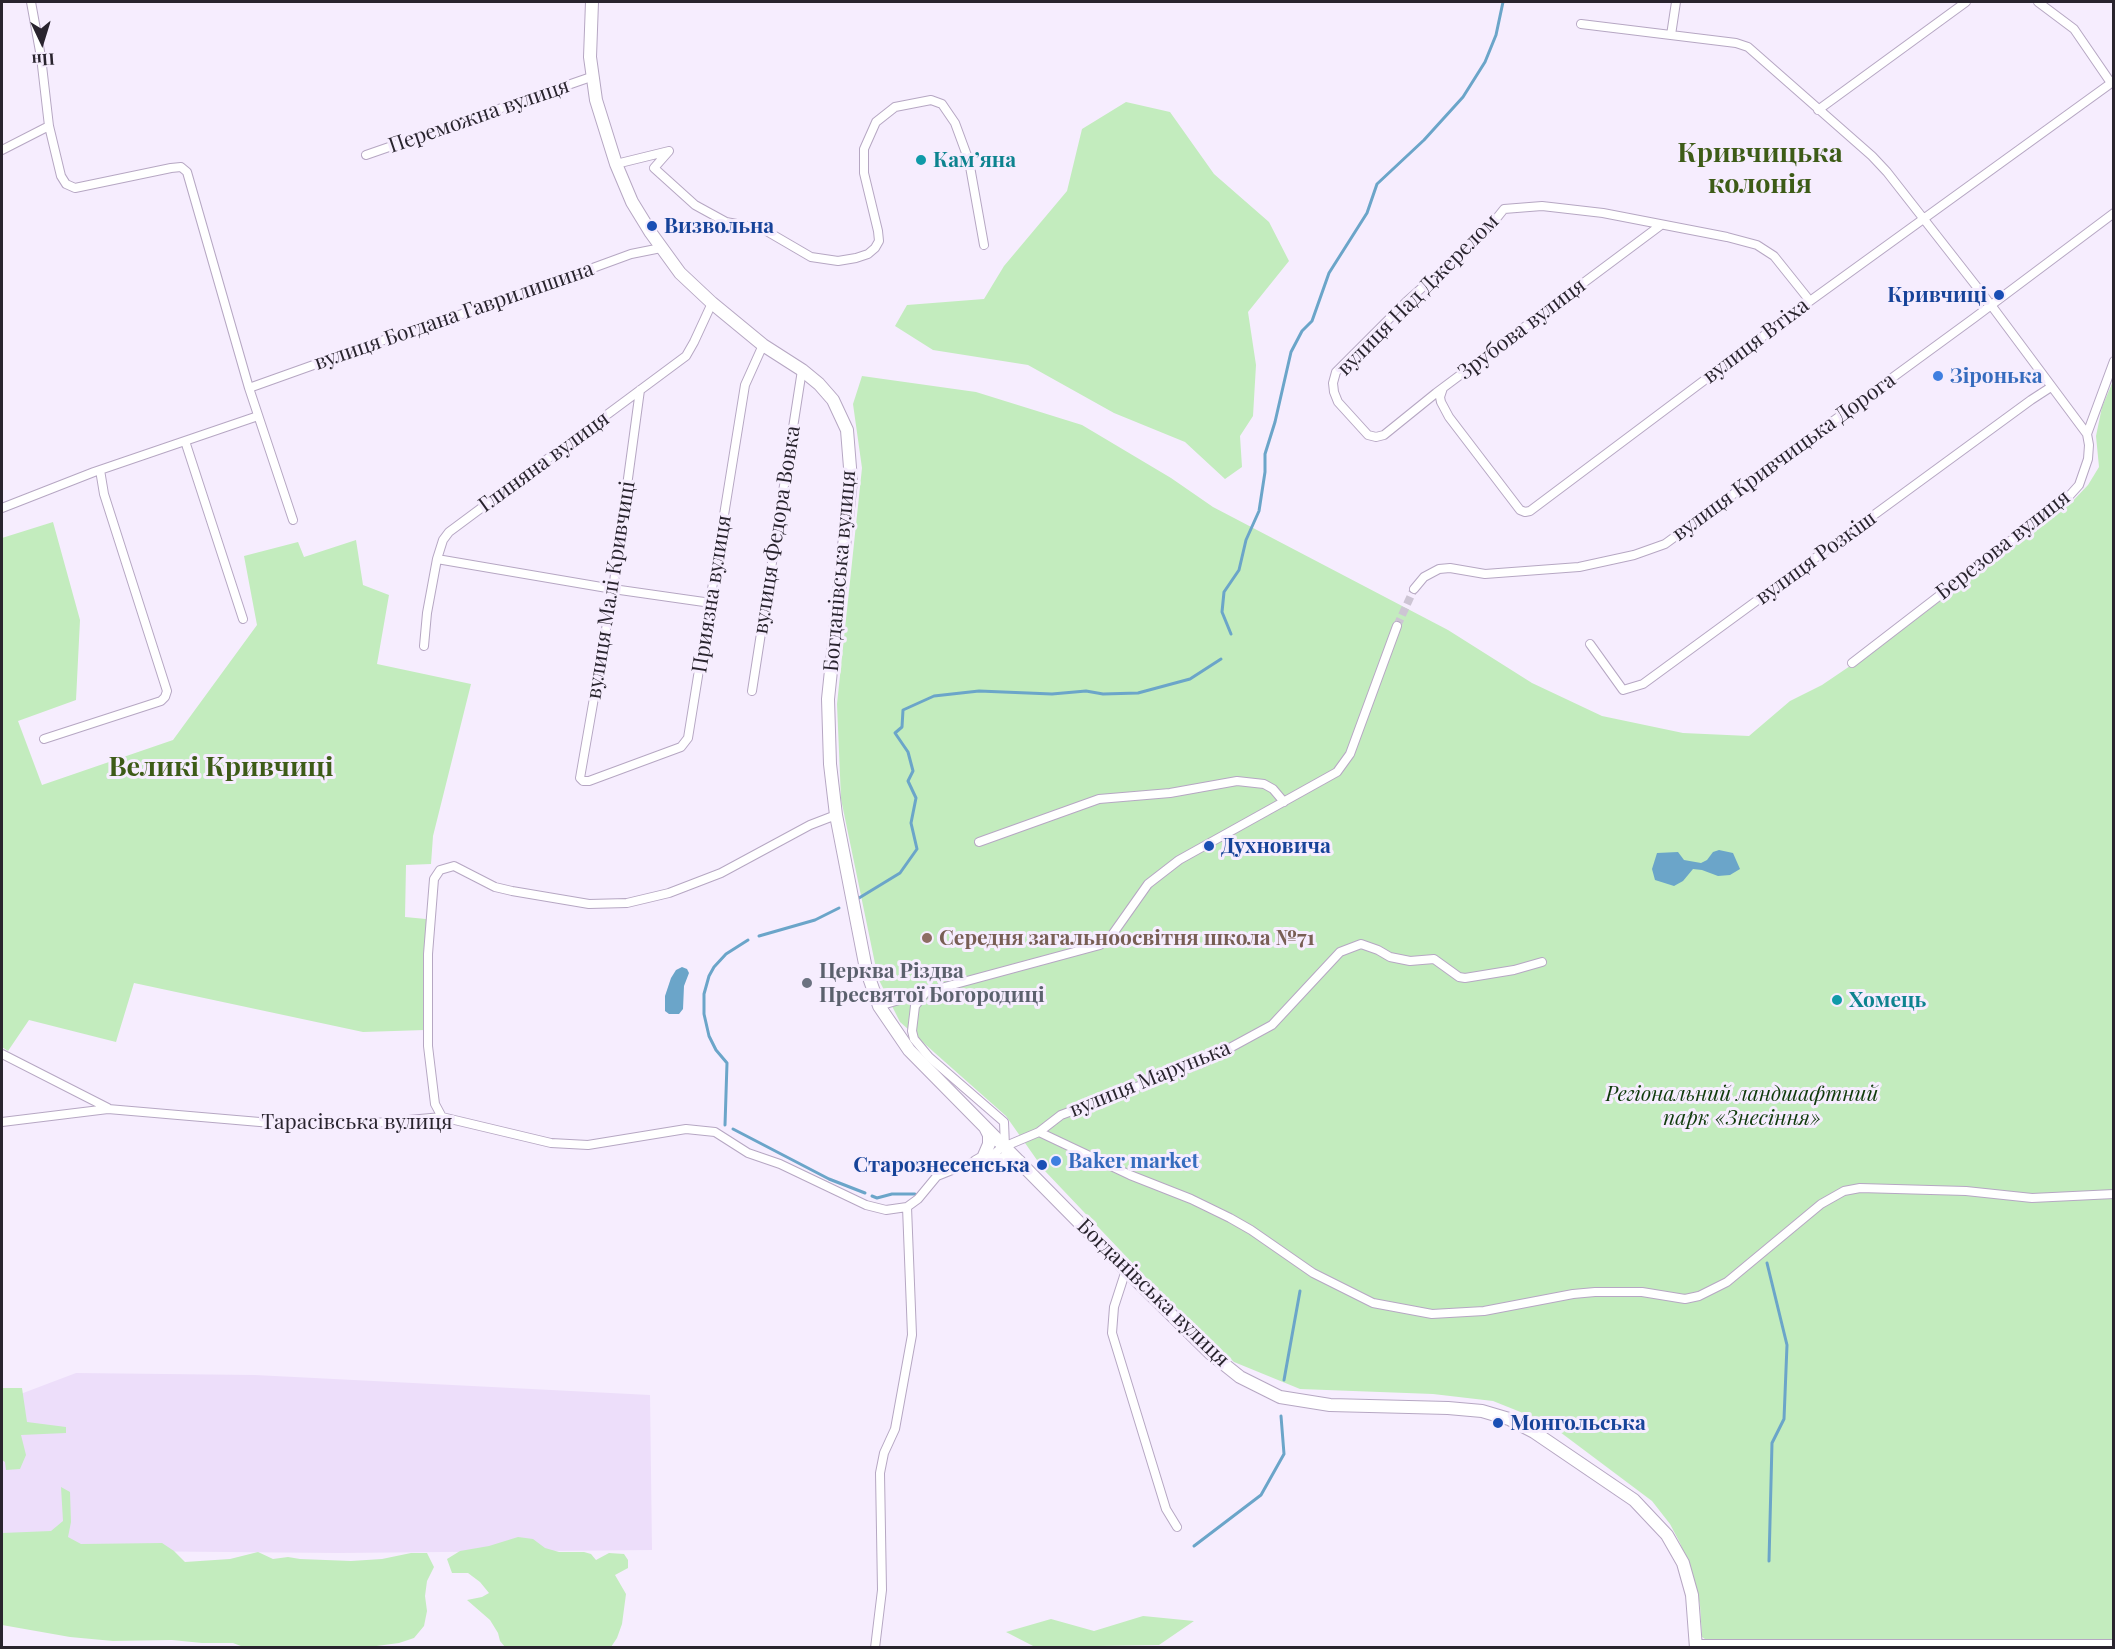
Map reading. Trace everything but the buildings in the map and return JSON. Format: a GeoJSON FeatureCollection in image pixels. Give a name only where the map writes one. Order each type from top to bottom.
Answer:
{"type":"FeatureCollection","features":[{"type":"Feature","properties":{"kind":"main road","name":"Богданівська вулиця"},"geometry":{"type":"LineString","coordinates":[[592,2],[591,77],[601,122],[632,202],[661,249],[680,273],[763,345],[819,384],[833,400],[847,430],[851,480],[828,699],[830,764],[836,816],[866,969],[879,1006],[909,1050],[1210,1353],[1240,1377],[1280,1397],[1330,1405],[1448,1408],[1482,1411],[1509,1419],[1534,1432],[1634,1500],[1668,1535],[1683,1563],[1692,1595],[1696,1646]]}},
{"type":"Feature","properties":{"kind":"main road"},"geometry":{"type":"LineString","coordinates":[[976,1162],[983,1158],[989,1144],[989,1135],[985,1126]]}},
{"type":"Feature","properties":{"kind":"main road"},"geometry":{"type":"LineString","coordinates":[[976,1162],[996,1162],[1010,1156],[1020,1162]]}},
{"type":"Feature","properties":{"kind":"street"},"geometry":{"type":"LineString","coordinates":[[31,2],[41,57],[49,126],[61,176],[66,184],[75,188],[181,167],[187,172],[249,388],[293,520]]}},
{"type":"Feature","properties":{"kind":"street"},"geometry":{"type":"LineString","coordinates":[[1671,35],[1676,2]]}},
{"type":"Feature","properties":{"kind":"street"},"geometry":{"type":"LineString","coordinates":[[1818,110],[1966,2]]}},
{"type":"Feature","properties":{"kind":"street"},"geometry":{"type":"LineString","coordinates":[[2038,2],[2074,29],[2112,82]]}},
{"type":"Feature","properties":{"kind":"street"},"geometry":{"type":"LineString","coordinates":[[1581,24],[1736,43],[1748,47],[1872,156],[1887,172],[1991,305],[2087,434]]}},
{"type":"Feature","properties":{"kind":"street","name":"Переможна вулиця"},"geometry":{"type":"LineString","coordinates":[[366,155],[591,77]]}},
{"type":"Feature","properties":{"kind":"street","name":"вулиця Втіха"},"geometry":{"type":"LineString","coordinates":[[1443,388],[1440,402],[1449,417],[1520,510],[1527,512],[1810,301],[2112,82]]}},
{"type":"Feature","properties":{"kind":"street"},"geometry":{"type":"LineString","coordinates":[[616,164],[669,151],[654,168],[695,205],[726,222],[763,229],[811,257],[838,261],[856,258],[868,254],[879,241],[864,174],[864,148],[876,122],[895,107],[931,100],[942,104],[955,123],[969,161],[984,245]]}},
{"type":"Feature","properties":{"kind":"street"},"geometry":{"type":"LineString","coordinates":[[2,150],[49,126]]}},
{"type":"Feature","properties":{"kind":"street","name":"вулиця Над Джерелом"},"geometry":{"type":"LineString","coordinates":[[1384,435],[1376,437],[1368,435],[1338,402],[1333,383],[1336,372],[1406,302],[1488,229],[1504,210],[1542,206],[1603,213],[1726,237],[1757,246],[1774,256],[1810,301]]}},
{"type":"Feature","properties":{"kind":"street","name":"вулиця Кривчицька Дорога"},"geometry":{"type":"LineString","coordinates":[[1414,589],[1424,577],[1439,569],[1495,573],[1579,567],[1634,555],[1665,544],[2114,213]]}},
{"type":"Feature","properties":{"kind":"street","name":"Зрубова вулиця"},"geometry":{"type":"LineString","coordinates":[[1384,435],[1443,388],[1661,225]]}},
{"type":"Feature","properties":{"kind":"street","name":"вулиця Богдана Гаврилишина"},"geometry":{"type":"LineString","coordinates":[[249,388],[631,254],[661,249]]}},
{"type":"Feature","properties":{"kind":"street","name":"Глиняна вулиця"},"geometry":{"type":"LineString","coordinates":[[424,646],[427,613],[442,540],[449,532],[686,356],[712,303]]}},
{"type":"Feature","properties":{"kind":"street","name":"Приязна вулиця"},"geometry":{"type":"LineString","coordinates":[[589,781],[681,747],[688,738],[745,385],[763,345]]}},
{"type":"Feature","properties":{"kind":"street","name":"Березова вулиця"},"geometry":{"type":"LineString","coordinates":[[1852,663],[2070,495],[2079,485],[2084,473],[2089,445],[2087,434],[2114,361]]}},
{"type":"Feature","properties":{"kind":"street","name":"вулиця Федора Вовка"},"geometry":{"type":"LineString","coordinates":[[752,691],[802,370]]}},
{"type":"Feature","properties":{"kind":"street","name":"вулиця Розкіш"},"geometry":{"type":"LineString","coordinates":[[1590,644],[1623,690],[1643,684],[2023,405],[2051,387]]}},
{"type":"Feature","properties":{"kind":"street","name":"вулиця Малі Кривчиці"},"geometry":{"type":"LineString","coordinates":[[589,781],[583,781],[580,778],[613,589],[640,390]]}},
{"type":"Feature","properties":{"kind":"street"},"geometry":{"type":"LineString","coordinates":[[2,508],[100,470],[258,416]]}},
{"type":"Feature","properties":{"kind":"street"},"geometry":{"type":"LineString","coordinates":[[185,441],[243,619]]}},
{"type":"Feature","properties":{"kind":"street"},"geometry":{"type":"LineString","coordinates":[[44,740],[161,701],[167,691],[104,494],[100,470]]}},
{"type":"Feature","properties":{"kind":"street"},"geometry":{"type":"LineString","coordinates":[[437,559],[711,603]]}},
{"type":"Feature","properties":{"kind":"street"},"geometry":{"type":"LineString","coordinates":[[879,1006],[1100,945],[1112,935],[1148,884],[1179,860],[1332,775],[1344,765],[1350,754],[1397,626]]}},
{"type":"Feature","properties":{"kind":"street"},"geometry":{"type":"LineString","coordinates":[[979,842],[1099,799],[1170,793],[1237,781],[1264,784],[1273,789],[1284,802]]}},
{"type":"Feature","properties":{"kind":"street"},"geometry":{"type":"LineString","coordinates":[[442,1118],[435,1104],[428,1046],[428,954],[434,879],[440,870],[454,866],[495,887],[523,893],[589,904],[627,903],[669,893],[721,873],[810,825],[836,816]]}},
{"type":"Feature","properties":{"kind":"street","name":"вулиця Марунька"},"geometry":{"type":"LineString","coordinates":[[907,1207],[918,1199],[937,1176],[989,1158],[1005,1147],[1039,1132],[1061,1114],[1204,1062],[1272,1025],[1298,1000],[1340,952],[1360,944],[1390,957],[1410,960],[1434,959],[1459,977],[1465,978],[1542,963]]}},
{"type":"Feature","properties":{"kind":"street"},"geometry":{"type":"LineString","coordinates":[[926,992],[915,1006],[912,1031],[915,1039],[929,1057],[1004,1122],[1005,1147]]}},
{"type":"Feature","properties":{"kind":"street"},"geometry":{"type":"LineString","coordinates":[[2,1054],[108,1109]]}},
{"type":"Feature","properties":{"kind":"street","name":"Тарасівська вулиця"},"geometry":{"type":"LineString","coordinates":[[2,1122],[108,1109],[283,1124],[353,1125],[442,1118],[551,1143],[588,1145],[687,1129],[715,1132],[748,1153],[780,1164],[866,1205],[886,1210],[907,1207]]}},
{"type":"Feature","properties":{"kind":"street"},"geometry":{"type":"LineString","coordinates":[[1039,1132],[1130,1175],[1191,1199],[1230,1218],[1313,1273],[1365,1299],[1401,1310],[1432,1314],[1484,1311],[1573,1294],[1596,1292],[1642,1292],[1684,1299],[1699,1296],[1727,1282],[1821,1204],[1852,1189],[1932,1189],[2032,1198],[2114,1194]]}},
{"type":"Feature","properties":{"kind":"street"},"geometry":{"type":"LineString","coordinates":[[875,1647],[882,1590],[880,1473],[884,1453],[895,1429],[912,1335],[907,1207]]}},
{"type":"Feature","properties":{"kind":"street"},"geometry":{"type":"LineString","coordinates":[[1126,1270],[1114,1307],[1112,1333],[1166,1509],[1177,1527]]}},
{"type":"Feature","properties":{"kind":"street"},"geometry":{"type":"LineString","coordinates":[[1696,1646],[2114,1644]]}},
{"type":"Feature","properties":{"kind":"shaded area"},"geometry":{"type":"Polygon","coordinates":[[[76,1373],[255,1375],[650,1395],[652,1550],[338,1553],[114,1551],[2,1543],[2,1401],[76,1373]]]}},
{"type":"Feature","properties":{"kind":"green space"},"geometry":{"type":"Polygon","coordinates":[[[1126,102],[1170,112],[1214,174],[1269,222],[1289,261],[1248,312],[1256,365],[1253,416],[1240,436],[1242,467],[1225,479],[1185,442],[1114,413],[1028,365],[933,350],[895,326],[907,305],[984,299],[1004,266],[1067,191],[1082,129],[1126,102]]]}},
{"type":"Feature","properties":{"kind":"green space","name":"Регіональний ландшафтний парк «Знесіння»"},"geometry":{"type":"Polygon","coordinates":[[[862,376],[976,392],[1082,425],[1171,478],[1213,507],[1448,630],[1532,683],[1602,716],[1683,733],[1749,736],[1790,701],[1822,685],[1884,643],[2070,504],[2088,485],[2099,467],[2096,436],[2102,407],[2113,381],[2113,1639],[1711,1643],[1702,1637],[1700,1605],[1694,1580],[1670,1524],[1652,1501],[1548,1423],[1493,1401],[1433,1394],[1300,1389],[1234,1362],[1157,1289],[1044,1170],[1006,1116],[900,1022],[878,978],[841,799],[837,704],[862,468],[853,404],[862,376]]]}},
{"type":"Feature","properties":{"kind":"green space"},"geometry":{"type":"Polygon","coordinates":[[[53,522],[80,620],[76,700],[18,721],[42,785],[173,740],[257,625],[244,556],[298,542],[304,557],[356,540],[363,585],[389,595],[377,664],[471,684],[433,836],[431,864],[406,865],[405,917],[426,919],[425,1030],[363,1032],[134,983],[116,1042],[29,1020],[8,1051],[2,1047],[2,538],[53,522]]]}},
{"type":"Feature","properties":{"kind":"green space"},"geometry":{"type":"Polygon","coordinates":[[[2,1388],[22,1388],[27,1422],[66,1427],[66,1433],[21,1435],[26,1455],[20,1469],[6,1470],[5,1462],[2,1460],[2,1388]]]}},
{"type":"Feature","properties":{"kind":"green space"},"geometry":{"type":"Polygon","coordinates":[[[61,1487],[70,1492],[71,1522],[68,1537],[81,1544],[162,1543],[185,1562],[230,1559],[258,1552],[273,1559],[288,1557],[351,1561],[427,1553],[434,1567],[427,1581],[425,1596],[427,1611],[424,1626],[414,1638],[399,1643],[369,1647],[246,1648],[233,1643],[172,1640],[113,1641],[70,1637],[2,1625],[2,1533],[51,1531],[63,1521],[61,1487]]]}},
{"type":"Feature","properties":{"kind":"green space"},"geometry":{"type":"Polygon","coordinates":[[[518,1537],[533,1539],[545,1548],[559,1552],[591,1554],[596,1560],[609,1553],[624,1554],[628,1560],[628,1568],[615,1575],[626,1594],[622,1624],[611,1647],[505,1647],[490,1620],[467,1600],[489,1593],[468,1573],[452,1573],[447,1559],[460,1551],[489,1546],[518,1537]]]}},
{"type":"Feature","properties":{"kind":"green space"},"geometry":{"type":"Polygon","coordinates":[[[1143,1616],[1194,1621],[1159,1645],[1035,1647],[1006,1632],[1051,1619],[1094,1631],[1143,1616]]]}},
{"type":"Feature","properties":{"kind":"water"},"geometry":{"type":"Polygon","coordinates":[[[1719,850],[1733,853],[1740,869],[1730,875],[1718,876],[1693,869],[1683,881],[1674,886],[1655,880],[1652,869],[1657,853],[1678,852],[1684,860],[1701,863],[1707,860],[1713,852],[1719,850]]]}},
{"type":"Feature","properties":{"kind":"water"},"geometry":{"type":"Polygon","coordinates":[[[682,967],[689,973],[684,986],[683,1009],[679,1014],[669,1014],[665,1011],[665,996],[671,978],[676,970],[682,967]]]}},
{"type":"Feature","properties":{"kind":"waterway"},"geometry":{"type":"LineString","coordinates":[[1231,634],[1222,612],[1224,592],[1239,570],[1246,540],[1259,511],[1265,472],[1265,454],[1291,352],[1302,331],[1312,321],[1329,273],[1367,213],[1377,184],[1424,140],[1463,97],[1485,62],[1496,35],[1503,2]]}},
{"type":"Feature","properties":{"kind":"waterway"},"geometry":{"type":"LineString","coordinates":[[859,898],[900,873],[917,849],[911,823],[916,798],[908,781],[913,771],[908,752],[895,733],[902,727],[903,710],[934,696],[979,691],[1052,694],[1086,691],[1103,694],[1138,693],[1190,679],[1221,659]]}},
{"type":"Feature","properties":{"kind":"waterway"},"geometry":{"type":"LineString","coordinates":[[759,936],[815,920],[839,908]]}},
{"type":"Feature","properties":{"kind":"waterway"},"geometry":{"type":"LineString","coordinates":[[725,1125],[727,1063],[716,1050],[709,1036],[704,1014],[704,994],[714,967],[726,954],[748,940]]}},
{"type":"Feature","properties":{"kind":"waterway"},"geometry":{"type":"LineString","coordinates":[[733,1129],[829,1179],[865,1193]]}},
{"type":"Feature","properties":{"kind":"waterway"},"geometry":{"type":"LineString","coordinates":[[872,1196],[877,1198],[892,1194],[915,1194]]}},
{"type":"Feature","properties":{"kind":"waterway"},"geometry":{"type":"LineString","coordinates":[[1767,1263],[1787,1345],[1784,1419],[1772,1443],[1769,1561]]}},
{"type":"Feature","properties":{"kind":"waterway"},"geometry":{"type":"LineString","coordinates":[[1284,1380],[1300,1291]]}},
{"type":"Feature","properties":{"kind":"waterway"},"geometry":{"type":"LineString","coordinates":[[1194,1546],[1261,1495],[1284,1454],[1281,1416]]}},
{"type":"Feature","properties":{"kind":"tunnel"},"geometry":{"type":"LineString","coordinates":[[1397,626],[1414,589]]}},
{"type":"Feature","properties":{"kind":"place","name":"Кам’яна"},"geometry":{"type":"Point","coordinates":[921,160]}},
{"type":"Feature","properties":{"kind":"place","name":"Визвольна"},"geometry":{"type":"Point","coordinates":[652,226]}},
{"type":"Feature","properties":{"kind":"place","name":"Кривчиці"},"geometry":{"type":"Point","coordinates":[1999,295]}},
{"type":"Feature","properties":{"kind":"place","name":"Зіронька"},"geometry":{"type":"Point","coordinates":[1938,376]}},
{"type":"Feature","properties":{"kind":"place","name":"Духновича"},"geometry":{"type":"Point","coordinates":[1209,846]}},
{"type":"Feature","properties":{"kind":"place","name":"Середня загальноосвітня школа №71"},"geometry":{"type":"Point","coordinates":[927,938]}},
{"type":"Feature","properties":{"kind":"place","name":"Церква Різдва Пресвятої Богородиці"},"geometry":{"type":"Point","coordinates":[807,983]}},
{"type":"Feature","properties":{"kind":"place","name":"Хомець"},"geometry":{"type":"Point","coordinates":[1837,1000]}},
{"type":"Feature","properties":{"kind":"place","name":"Baker market"},"geometry":{"type":"Point","coordinates":[1056,1161]}},
{"type":"Feature","properties":{"kind":"place","name":"Старознесенська"},"geometry":{"type":"Point","coordinates":[1042,1165]}},
{"type":"Feature","properties":{"kind":"place","name":"Монгольська"},"geometry":{"type":"Point","coordinates":[1498,1423]}},
{"type":"Feature","properties":{"kind":"district","name":"Кривчицька колонія"},"geometry":{"type":"Point","coordinates":[1760,170]}},
{"type":"Feature","properties":{"kind":"district","name":"Великі Кривчиці"},"geometry":{"type":"Point","coordinates":[221,768]}}]}
